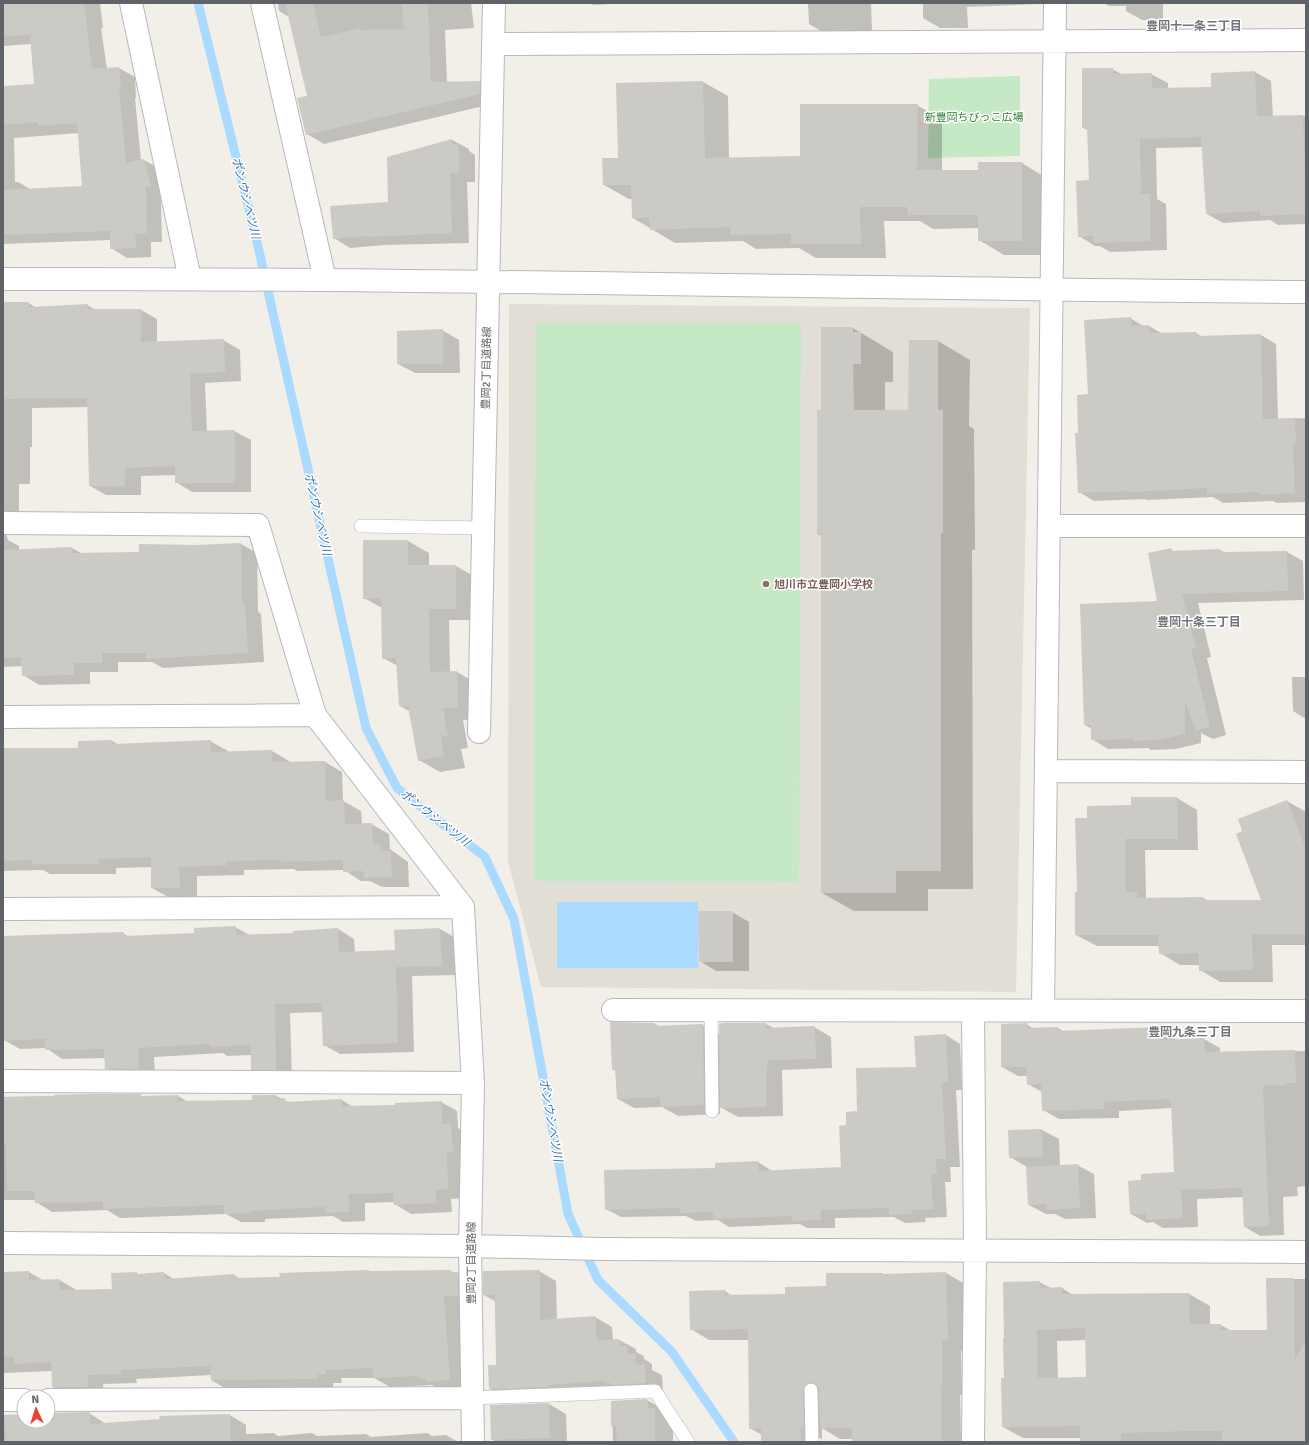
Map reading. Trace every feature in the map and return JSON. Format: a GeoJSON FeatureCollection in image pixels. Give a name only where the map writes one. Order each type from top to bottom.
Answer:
{"type":"FeatureCollection","features":[{"type":"Feature","properties":{"kind":"street"},"geometry":{"type":"LineString","coordinates":[[131,3],[190,279]]}},
{"type":"Feature","properties":{"kind":"street"},"geometry":{"type":"LineString","coordinates":[[262,3],[326,280]]}},
{"type":"Feature","properties":{"kind":"street","name":"豊岡2丁目道路線"},"geometry":{"type":"LineString","coordinates":[[479,732],[494,3]]}},
{"type":"Feature","properties":{"kind":"street"},"geometry":{"type":"LineString","coordinates":[[1043,1011],[1050,526],[1051,290],[1055,3]]}},
{"type":"Feature","properties":{"kind":"street"},"geometry":{"type":"LineString","coordinates":[[493,44],[1306,40]]}},
{"type":"Feature","properties":{"kind":"street"},"geometry":{"type":"LineString","coordinates":[[3,279],[233,279],[1306,292]]}},
{"type":"Feature","properties":{"kind":"street"},"geometry":{"type":"LineString","coordinates":[[3,523],[258,525],[315,715],[463,907]]}},
{"type":"Feature","properties":{"kind":"street"},"geometry":{"type":"LineString","coordinates":[[1050,526],[1306,526]]}},
{"type":"Feature","properties":{"kind":"street"},"geometry":{"type":"LineString","coordinates":[[3,717],[315,715]]}},
{"type":"Feature","properties":{"kind":"street"},"geometry":{"type":"LineString","coordinates":[[1046,771],[1306,772]]}},
{"type":"Feature","properties":{"kind":"street"},"geometry":{"type":"LineString","coordinates":[[3,909],[463,907]]}},
{"type":"Feature","properties":{"kind":"street","name":"豊岡2丁目道路線"},"geometry":{"type":"LineString","coordinates":[[463,907],[473,1083],[470,1246],[472,1442]]}},
{"type":"Feature","properties":{"kind":"street"},"geometry":{"type":"LineString","coordinates":[[614,1010],[1306,1011]]}},
{"type":"Feature","properties":{"kind":"street"},"geometry":{"type":"LineString","coordinates":[[973,1011],[975,1250],[974,1442]]}},
{"type":"Feature","properties":{"kind":"street"},"geometry":{"type":"LineString","coordinates":[[3,1081],[473,1083]]}},
{"type":"Feature","properties":{"kind":"street"},"geometry":{"type":"LineString","coordinates":[[3,1243],[470,1246],[601,1249],[1306,1252]]}},
{"type":"Feature","properties":{"kind":"street"},"geometry":{"type":"LineString","coordinates":[[56,1400],[472,1398]]}},
{"type":"Feature","properties":{"kind":"street"},"geometry":{"type":"LineString","coordinates":[[3,1400],[16,1400]]}},
{"type":"Feature","properties":{"kind":"lane"},"geometry":{"type":"LineString","coordinates":[[361,526],[483,528]]}},
{"type":"Feature","properties":{"kind":"lane"},"geometry":{"type":"LineString","coordinates":[[710,1010],[712,1111]]}},
{"type":"Feature","properties":{"kind":"lane"},"geometry":{"type":"LineString","coordinates":[[811,1390],[812,1442]]}},
{"type":"Feature","properties":{"kind":"lane"},"geometry":{"type":"LineString","coordinates":[[472,1398],[655,1391],[688,1442]]}},
{"type":"Feature","properties":{"kind":"shaded area","name":"旭川市立豊岡小学校"},"geometry":{"type":"Polygon","coordinates":[[[509,304],[1030,308],[1016,992],[541,987],[508,861],[509,304]]]}},
{"type":"Feature","properties":{"kind":"green space","name":"新豊岡ちびっこ広場"},"geometry":{"type":"Polygon","coordinates":[[[1020,76],[1020,156],[928,158],[929,79],[1020,76]]]}},
{"type":"Feature","properties":{"kind":"green space"},"geometry":{"type":"Polygon","coordinates":[[[536,323],[801,324],[799,882],[533,881],[536,323]]]}},
{"type":"Feature","properties":{"kind":"water"},"geometry":{"type":"Polygon","coordinates":[[[557,902],[698,902],[698,968],[557,968],[557,902]]]}},
{"type":"Feature","properties":{"kind":"building"},"geometry":{"type":"Polygon","coordinates":[[[3,3],[84,3],[92,69],[119,67],[121,89],[119,90],[126,163],[144,159],[151,186],[146,187],[147,233],[135,234],[136,248],[110,249],[110,231],[3,235],[3,190],[82,186],[77,123],[38,126],[38,122],[3,125],[3,86],[34,84],[30,35],[3,36],[3,3]]]}},
{"type":"Feature","properties":{"kind":"building"},"geometry":{"type":"Polygon","coordinates":[[[285,3],[313,3],[321,37],[360,28],[360,30],[404,29],[402,3],[428,3],[431,82],[480,81],[480,94],[306,135],[297,98],[307,96],[285,3]]]}},
{"type":"Feature","properties":{"kind":"building"},"geometry":{"type":"Polygon","coordinates":[[[1082,68],[1113,68],[1113,74],[1152,73],[1152,88],[1211,87],[1211,73],[1255,71],[1257,116],[1303,115],[1306,214],[1260,216],[1260,211],[1206,214],[1201,137],[1140,139],[1141,194],[1150,194],[1151,241],[1093,243],[1093,236],[1078,237],[1076,181],[1089,180],[1087,128],[1082,128],[1082,68]]]}},
{"type":"Feature","properties":{"kind":"building"},"geometry":{"type":"Polygon","coordinates":[[[703,81],[705,158],[800,156],[800,104],[918,104],[917,170],[978,170],[978,162],[1022,162],[1022,241],[978,241],[978,215],[908,215],[907,207],[860,207],[861,244],[791,244],[791,234],[730,235],[730,227],[650,230],[649,218],[632,218],[631,185],[603,185],[602,158],[618,158],[616,83],[703,81]]]}},
{"type":"Feature","properties":{"kind":"building"},"geometry":{"type":"Polygon","coordinates":[[[452,139],[452,145],[459,144],[459,173],[450,173],[452,233],[333,239],[330,206],[388,202],[387,157],[452,139]]]}},
{"type":"Feature","properties":{"kind":"building"},"geometry":{"type":"Polygon","coordinates":[[[3,302],[29,302],[29,307],[88,304],[88,309],[141,309],[141,342],[224,339],[225,372],[190,374],[192,431],[235,430],[235,483],[175,483],[175,466],[125,468],[125,486],[89,486],[87,398],[3,399],[3,302]]]}},
{"type":"Feature","properties":{"kind":"building"},"geometry":{"type":"Polygon","coordinates":[[[1131,317],[1131,326],[1149,325],[1150,333],[1196,332],[1197,336],[1261,334],[1263,419],[1295,418],[1296,444],[1293,444],[1295,493],[1260,495],[1260,492],[1207,494],[1207,488],[1078,493],[1075,433],[1078,433],[1077,395],[1088,394],[1084,320],[1131,317]]]}},
{"type":"Feature","properties":{"kind":"building"},"geometry":{"type":"Polygon","coordinates":[[[821,327],[853,327],[853,332],[861,332],[861,364],[853,364],[854,410],[908,410],[909,340],[938,340],[938,410],[943,410],[943,533],[941,533],[941,871],[896,871],[896,893],[821,893],[821,534],[817,535],[817,410],[821,410],[821,327]]]}},
{"type":"Feature","properties":{"kind":"building"},"geometry":{"type":"Polygon","coordinates":[[[443,329],[443,364],[397,364],[397,331],[443,329]]]}},
{"type":"Feature","properties":{"kind":"building"},"geometry":{"type":"Polygon","coordinates":[[[363,540],[408,540],[408,565],[456,565],[456,609],[429,609],[430,672],[457,671],[458,708],[443,708],[448,736],[441,737],[444,756],[418,761],[408,706],[399,706],[396,658],[382,659],[381,598],[363,599],[363,540]]]}},
{"type":"Feature","properties":{"kind":"building"},"geometry":{"type":"Polygon","coordinates":[[[241,543],[242,603],[245,603],[248,653],[146,659],[146,653],[102,653],[102,663],[74,663],[74,675],[22,676],[21,657],[3,658],[3,550],[72,547],[72,553],[139,552],[139,544],[196,545],[241,543]]]}},
{"type":"Feature","properties":{"kind":"building"},"geometry":{"type":"Polygon","coordinates":[[[1171,548],[1172,551],[1220,549],[1221,552],[1287,551],[1288,591],[1182,594],[1196,648],[1191,649],[1210,726],[1196,731],[1185,702],[1185,734],[1159,740],[1091,740],[1091,725],[1084,725],[1080,604],[1157,601],[1148,553],[1171,548]]]}},
{"type":"Feature","properties":{"kind":"building"},"geometry":{"type":"Polygon","coordinates":[[[112,740],[113,744],[211,740],[211,752],[272,750],[273,762],[325,761],[326,801],[344,800],[345,824],[372,823],[373,844],[380,843],[381,851],[391,851],[392,877],[364,878],[363,871],[343,872],[343,860],[279,862],[279,860],[227,861],[227,865],[179,867],[180,888],[151,888],[151,857],[99,859],[99,864],[32,864],[32,860],[3,861],[3,748],[78,748],[78,741],[112,740]]]}},
{"type":"Feature","properties":{"kind":"building"},"geometry":{"type":"Polygon","coordinates":[[[1131,797],[1177,797],[1178,839],[1125,839],[1126,892],[1137,892],[1137,898],[1203,897],[1203,900],[1261,900],[1236,834],[1242,831],[1238,819],[1287,800],[1306,849],[1306,934],[1252,934],[1253,970],[1199,971],[1198,953],[1159,954],[1158,935],[1075,935],[1075,892],[1077,892],[1075,818],[1087,818],[1087,806],[1131,805],[1131,797]]]}},
{"type":"Feature","properties":{"kind":"building"},"geometry":{"type":"Polygon","coordinates":[[[698,911],[733,911],[733,962],[699,962],[698,911]]]}},
{"type":"Feature","properties":{"kind":"building"},"geometry":{"type":"Polygon","coordinates":[[[236,926],[236,935],[293,933],[293,931],[338,928],[339,952],[395,950],[394,930],[440,928],[442,966],[396,967],[398,1043],[323,1046],[321,1003],[275,1004],[276,1070],[251,1070],[251,1045],[210,1047],[210,1044],[138,1048],[139,1069],[105,1069],[104,1049],[45,1050],[45,1039],[3,1041],[3,936],[123,932],[124,936],[194,933],[194,928],[236,926]]]}},
{"type":"Feature","properties":{"kind":"building"},"geometry":{"type":"Polygon","coordinates":[[[610,1022],[655,1023],[655,1026],[703,1024],[704,1105],[661,1107],[660,1097],[617,1099],[615,1069],[612,1070],[610,1022]]]}},
{"type":"Feature","properties":{"kind":"building"},"geometry":{"type":"Polygon","coordinates":[[[766,1023],[766,1028],[815,1026],[816,1059],[768,1060],[766,1082],[767,1107],[720,1108],[719,1024],[766,1023]]]}},
{"type":"Feature","properties":{"kind":"building"},"geometry":{"type":"Polygon","coordinates":[[[1027,1023],[1027,1028],[1058,1027],[1059,1031],[1159,1027],[1160,1040],[1204,1038],[1205,1052],[1295,1050],[1296,1083],[1263,1086],[1269,1226],[1244,1227],[1242,1188],[1181,1190],[1183,1218],[1146,1220],[1146,1214],[1130,1214],[1128,1181],[1141,1180],[1141,1174],[1174,1172],[1171,1103],[1169,1103],[1169,1099],[1104,1102],[1104,1109],[1042,1111],[1041,1084],[1027,1085],[1026,1067],[1001,1067],[1001,1024],[1027,1023]]]}},
{"type":"Feature","properties":{"kind":"building"},"geometry":{"type":"Polygon","coordinates":[[[946,1034],[948,1082],[942,1082],[946,1159],[936,1159],[937,1174],[931,1174],[933,1209],[911,1210],[912,1214],[889,1215],[889,1208],[821,1210],[821,1220],[792,1221],[792,1216],[713,1219],[713,1212],[680,1213],[680,1208],[605,1210],[604,1170],[715,1168],[715,1163],[758,1161],[759,1171],[841,1167],[839,1126],[846,1125],[846,1112],[857,1111],[856,1068],[916,1067],[914,1036],[946,1034]]]}},
{"type":"Feature","properties":{"kind":"building"},"geometry":{"type":"Polygon","coordinates":[[[141,1094],[141,1096],[178,1095],[178,1101],[252,1100],[252,1095],[276,1095],[277,1099],[285,1098],[285,1102],[342,1099],[342,1106],[395,1105],[395,1103],[442,1101],[442,1124],[451,1123],[453,1152],[447,1152],[448,1189],[436,1190],[436,1203],[394,1205],[393,1193],[349,1194],[349,1212],[326,1213],[325,1207],[224,1214],[224,1205],[103,1209],[103,1202],[35,1203],[34,1191],[7,1191],[6,1143],[3,1143],[3,1097],[141,1094]]]}},
{"type":"Feature","properties":{"kind":"building"},"geometry":{"type":"Polygon","coordinates":[[[1042,1129],[1043,1157],[1009,1158],[1008,1130],[1042,1129]]]}},
{"type":"Feature","properties":{"kind":"building"},"geometry":{"type":"Polygon","coordinates":[[[1078,1164],[1080,1208],[1047,1210],[1047,1204],[1028,1205],[1026,1167],[1078,1164]]]}},
{"type":"Feature","properties":{"kind":"building"},"geometry":{"type":"Polygon","coordinates":[[[369,1270],[451,1270],[451,1272],[458,1272],[458,1296],[444,1296],[450,1380],[426,1382],[426,1379],[420,1379],[420,1376],[373,1378],[373,1368],[326,1370],[326,1374],[317,1375],[318,1379],[211,1380],[210,1366],[121,1370],[121,1374],[88,1375],[88,1387],[52,1387],[51,1362],[14,1364],[14,1357],[3,1357],[3,1272],[29,1271],[29,1280],[59,1279],[60,1290],[112,1289],[111,1273],[137,1272],[137,1274],[164,1272],[165,1279],[234,1274],[234,1278],[280,1277],[279,1273],[369,1270]]]}},
{"type":"Feature","properties":{"kind":"building"},"geometry":{"type":"Polygon","coordinates":[[[540,1270],[540,1320],[595,1316],[597,1340],[619,1339],[620,1346],[627,1346],[628,1354],[635,1353],[636,1365],[645,1364],[646,1383],[611,1385],[611,1383],[605,1383],[605,1381],[548,1385],[549,1387],[489,1389],[488,1365],[496,1365],[495,1304],[494,1295],[483,1295],[483,1271],[540,1270]]]}},
{"type":"Feature","properties":{"kind":"building"},"geometry":{"type":"Polygon","coordinates":[[[946,1272],[948,1340],[942,1340],[942,1442],[852,1442],[852,1428],[820,1428],[819,1389],[818,1386],[811,1382],[807,1383],[803,1390],[804,1428],[801,1428],[801,1442],[761,1442],[761,1428],[749,1429],[748,1329],[690,1330],[689,1291],[725,1290],[725,1295],[785,1294],[785,1287],[826,1286],[826,1273],[883,1274],[946,1272]]]}},
{"type":"Feature","properties":{"kind":"building"},"geometry":{"type":"Polygon","coordinates":[[[1266,1278],[1294,1278],[1295,1359],[1306,1340],[1306,1442],[1222,1442],[1222,1431],[1190,1431],[1121,1433],[1121,1442],[1080,1442],[1080,1426],[1002,1427],[1001,1378],[1004,1378],[1003,1282],[1040,1281],[1040,1288],[1062,1287],[1062,1294],[1189,1293],[1190,1324],[1221,1324],[1221,1330],[1267,1330],[1266,1278]],[[1085,1328],[1037,1330],[1038,1378],[1086,1377],[1085,1328]]]}},
{"type":"Feature","properties":{"kind":"building"},"geometry":{"type":"Polygon","coordinates":[[[647,1399],[648,1408],[655,1408],[655,1442],[617,1442],[616,1426],[611,1426],[611,1401],[647,1399]]]}},
{"type":"Feature","properties":{"kind":"building"},"geometry":{"type":"Polygon","coordinates":[[[549,1403],[550,1438],[491,1440],[490,1405],[549,1403]]]}},
{"type":"Feature","properties":{"kind":"building"},"geometry":{"type":"Polygon","coordinates":[[[90,1412],[90,1424],[160,1419],[159,1416],[230,1414],[231,1442],[6,1442],[4,1415],[16,1414],[16,1429],[56,1429],[56,1413],[90,1412]]]}},
{"type":"Feature","properties":{"kind":"waterway","name":"ポンウシベツ川"},"geometry":{"type":"LineString","coordinates":[[198,3],[257,242],[366,728],[397,788],[485,857],[514,919],[568,1214],[598,1280],[672,1352],[734,1442]]}},
{"type":"Feature","properties":{"kind":"place","name":"旭川市立豊岡小学校"},"geometry":{"type":"Point","coordinates":[766,584]}},
{"type":"Feature","properties":{"kind":"district","name":"豊岡十一条三丁目"},"geometry":{"type":"Point","coordinates":[1194,26]}},
{"type":"Feature","properties":{"kind":"district","name":"豊岡十条三丁目"},"geometry":{"type":"Point","coordinates":[1199,622]}},
{"type":"Feature","properties":{"kind":"district","name":"豊岡九条三丁目"},"geometry":{"type":"Point","coordinates":[1190,1032]}}]}
